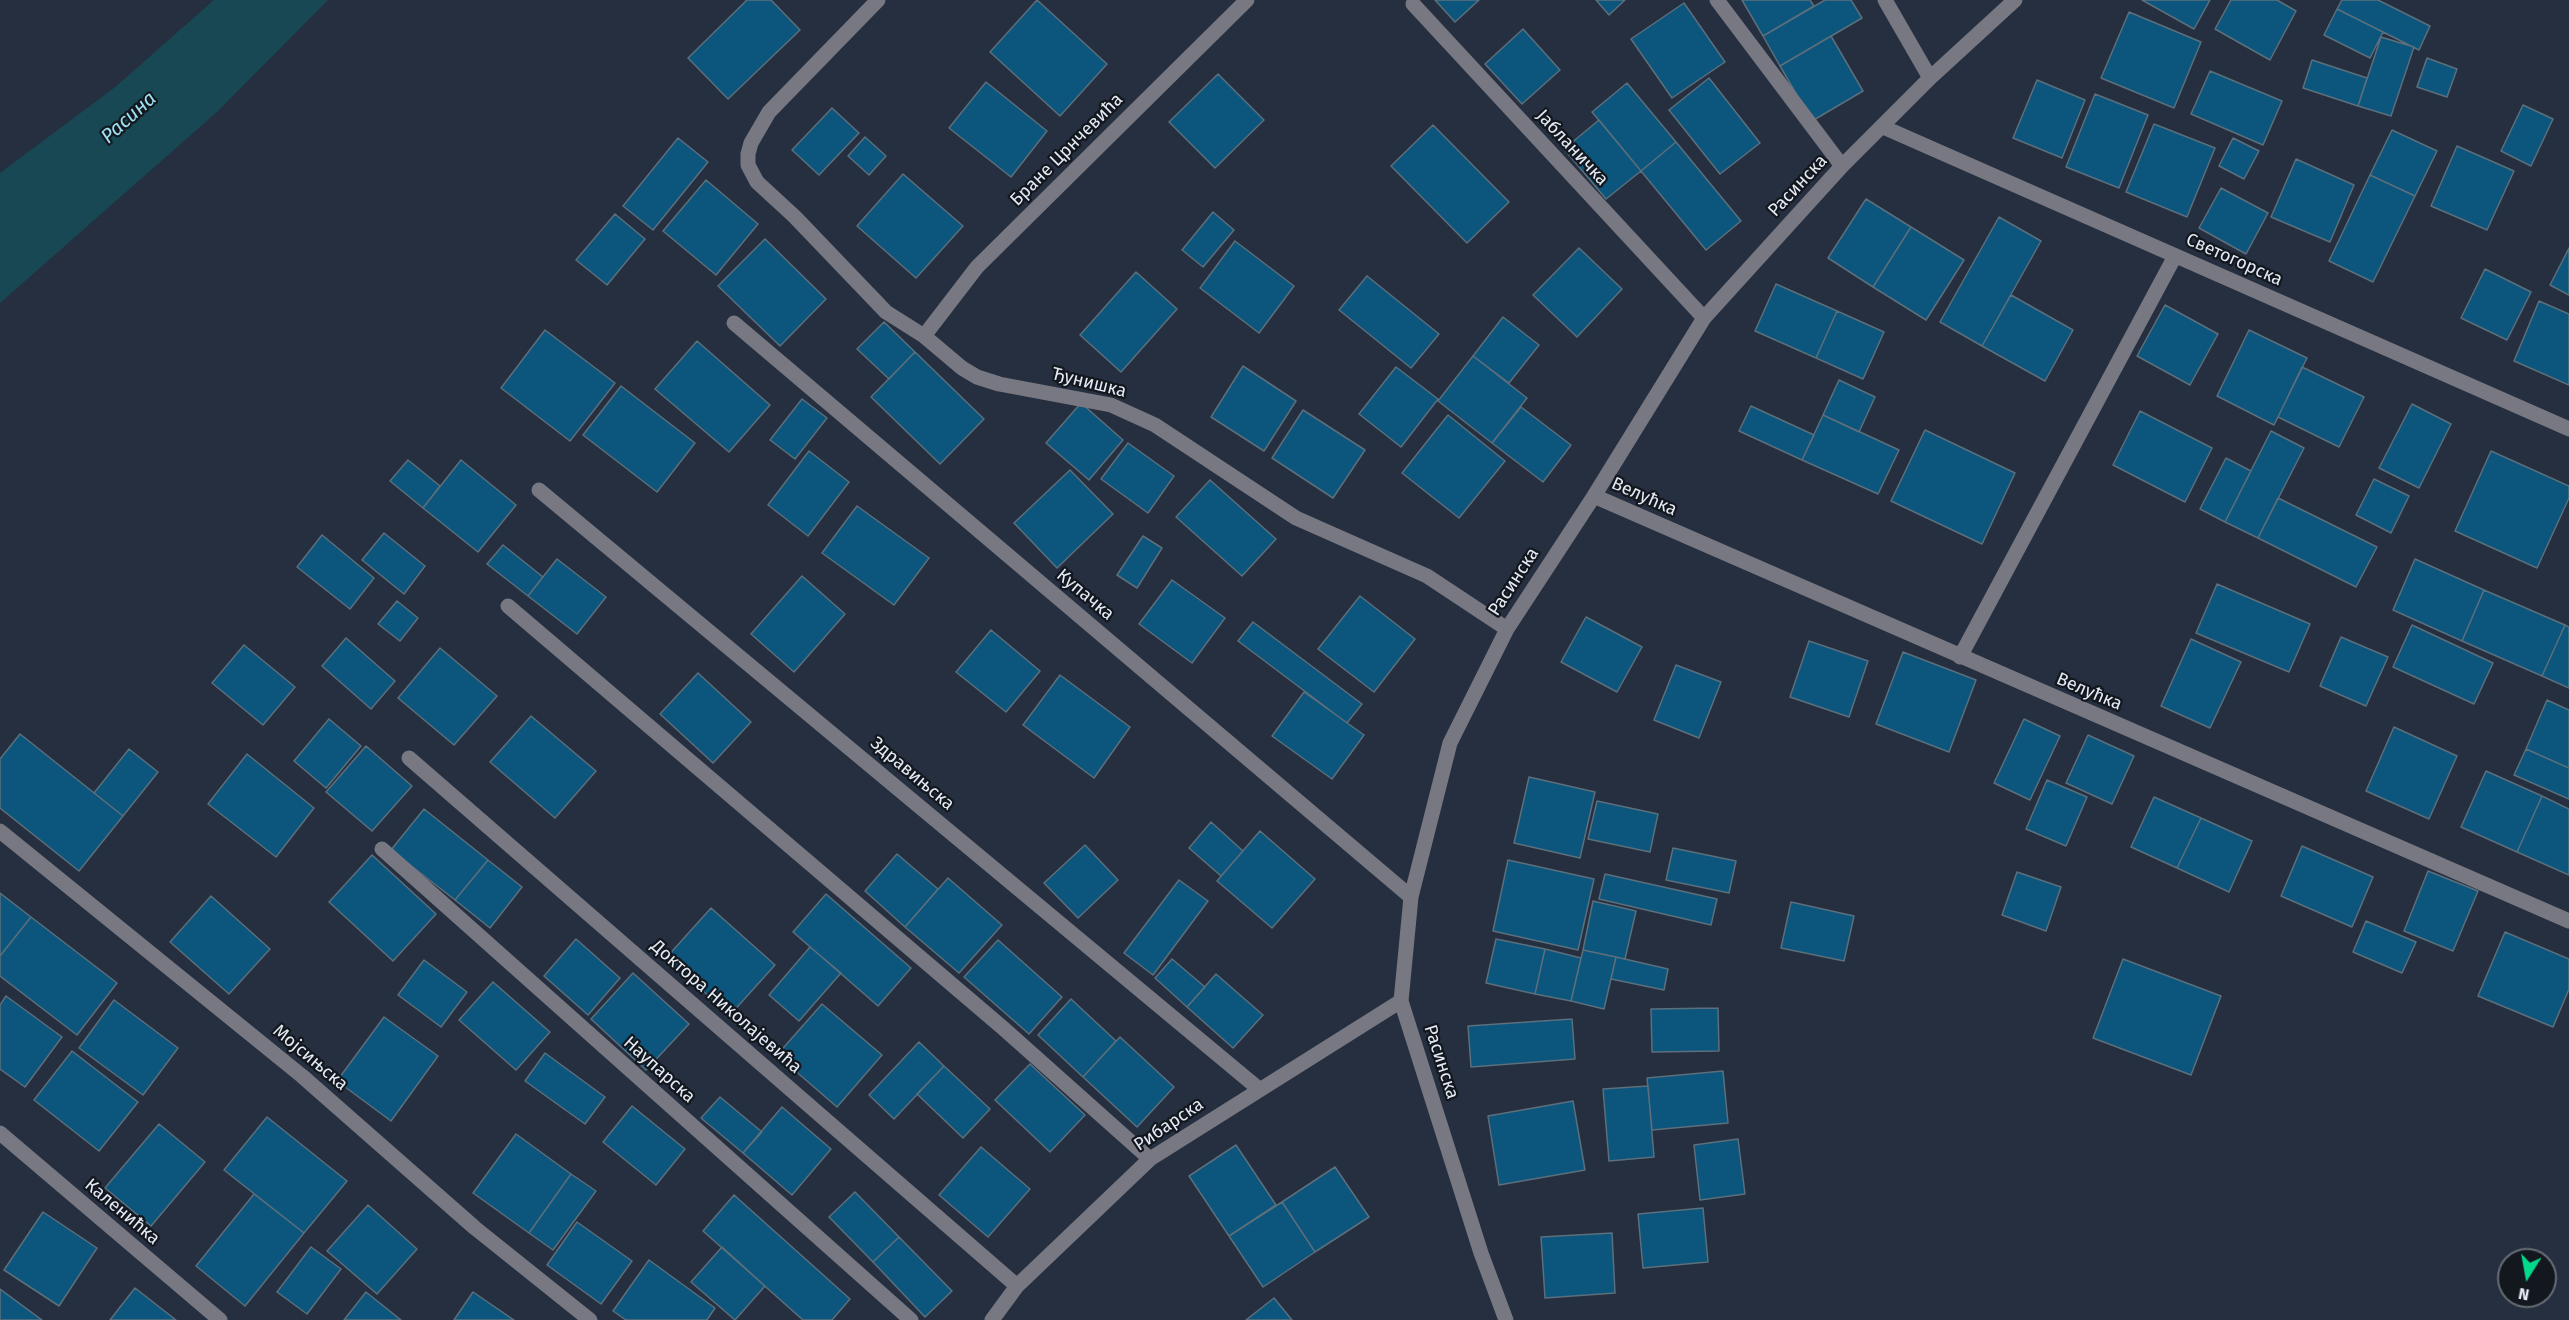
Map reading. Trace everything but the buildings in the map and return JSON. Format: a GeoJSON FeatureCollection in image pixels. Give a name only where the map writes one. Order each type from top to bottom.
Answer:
{"type":"FeatureCollection","features":[{"type":"Feature","properties":{"kind":"street","name":"Ђунишка"},"geometry":{"type":"LineString","coordinates":[[878,0],[769,112],[751,143],[748,165],[757,182],[795,217],[886,312],[924,336],[962,368],[977,377],[999,384],[1111,405],[1155,425],[1296,518],[1427,576],[1507,629]]}},
{"type":"Feature","properties":{"kind":"street","name":"Бране Црнчевића"},"geometry":{"type":"LineString","coordinates":[[924,336],[977,267],[1248,0]]}},
{"type":"Feature","properties":{"kind":"street"},"geometry":{"type":"LineString","coordinates":[[1717,0],[1842,166]]}},
{"type":"Feature","properties":{"kind":"street"},"geometry":{"type":"LineString","coordinates":[[1885,0],[1930,78]]}},
{"type":"Feature","properties":{"kind":"street","name":"Расинска"},"geometry":{"type":"LineString","coordinates":[[1506,1320],[1481,1253],[1401,1001],[1412,897],[1450,743],[1507,629],[1594,496],[1704,318],[1842,166],[1930,78],[2015,0]]}},
{"type":"Feature","properties":{"kind":"street","name":"Јабланичка"},"geometry":{"type":"LineString","coordinates":[[1413,4],[1704,318]]}},
{"type":"Feature","properties":{"kind":"street","name":"Светогорска"},"geometry":{"type":"LineString","coordinates":[[1883,127],[2569,429]]}},
{"type":"Feature","properties":{"kind":"street"},"geometry":{"type":"LineString","coordinates":[[1960,657],[2175,256]]}},
{"type":"Feature","properties":{"kind":"street","name":"Купачка"},"geometry":{"type":"LineString","coordinates":[[734,323],[1412,897]]}},
{"type":"Feature","properties":{"kind":"street","name":"Здравињска"},"geometry":{"type":"LineString","coordinates":[[539,490],[1259,1089]]}},
{"type":"Feature","properties":{"kind":"street","name":"Велућка"},"geometry":{"type":"LineString","coordinates":[[1594,496],[2569,921]]}},
{"type":"Feature","properties":{"kind":"street"},"geometry":{"type":"LineString","coordinates":[[508,606],[1003,1028],[1150,1159]]}},
{"type":"Feature","properties":{"kind":"street","name":"Доктора Николајевића"},"geometry":{"type":"LineString","coordinates":[[409,758],[1017,1286]]}},
{"type":"Feature","properties":{"kind":"street","name":"Мојсињска"},"geometry":{"type":"LineString","coordinates":[[0,831],[302,1076],[475,1228],[590,1320]]}},
{"type":"Feature","properties":{"kind":"street","name":"Наупарска"},"geometry":{"type":"LineString","coordinates":[[382,849],[911,1320]]}},
{"type":"Feature","properties":{"kind":"street","name":"Рибарска"},"geometry":{"type":"LineString","coordinates":[[992,1320],[1017,1286],[1150,1159],[1401,1001]]}},
{"type":"Feature","properties":{"kind":"street","name":"Каленићка"},"geometry":{"type":"LineString","coordinates":[[0,1133],[220,1320]]}},
{"type":"Feature","properties":{"kind":"water","name":"Расина"},"geometry":{"type":"Polygon","coordinates":[[[214,0],[328,0],[218,111],[0,303],[0,173],[114,88],[214,0]]]}}]}
